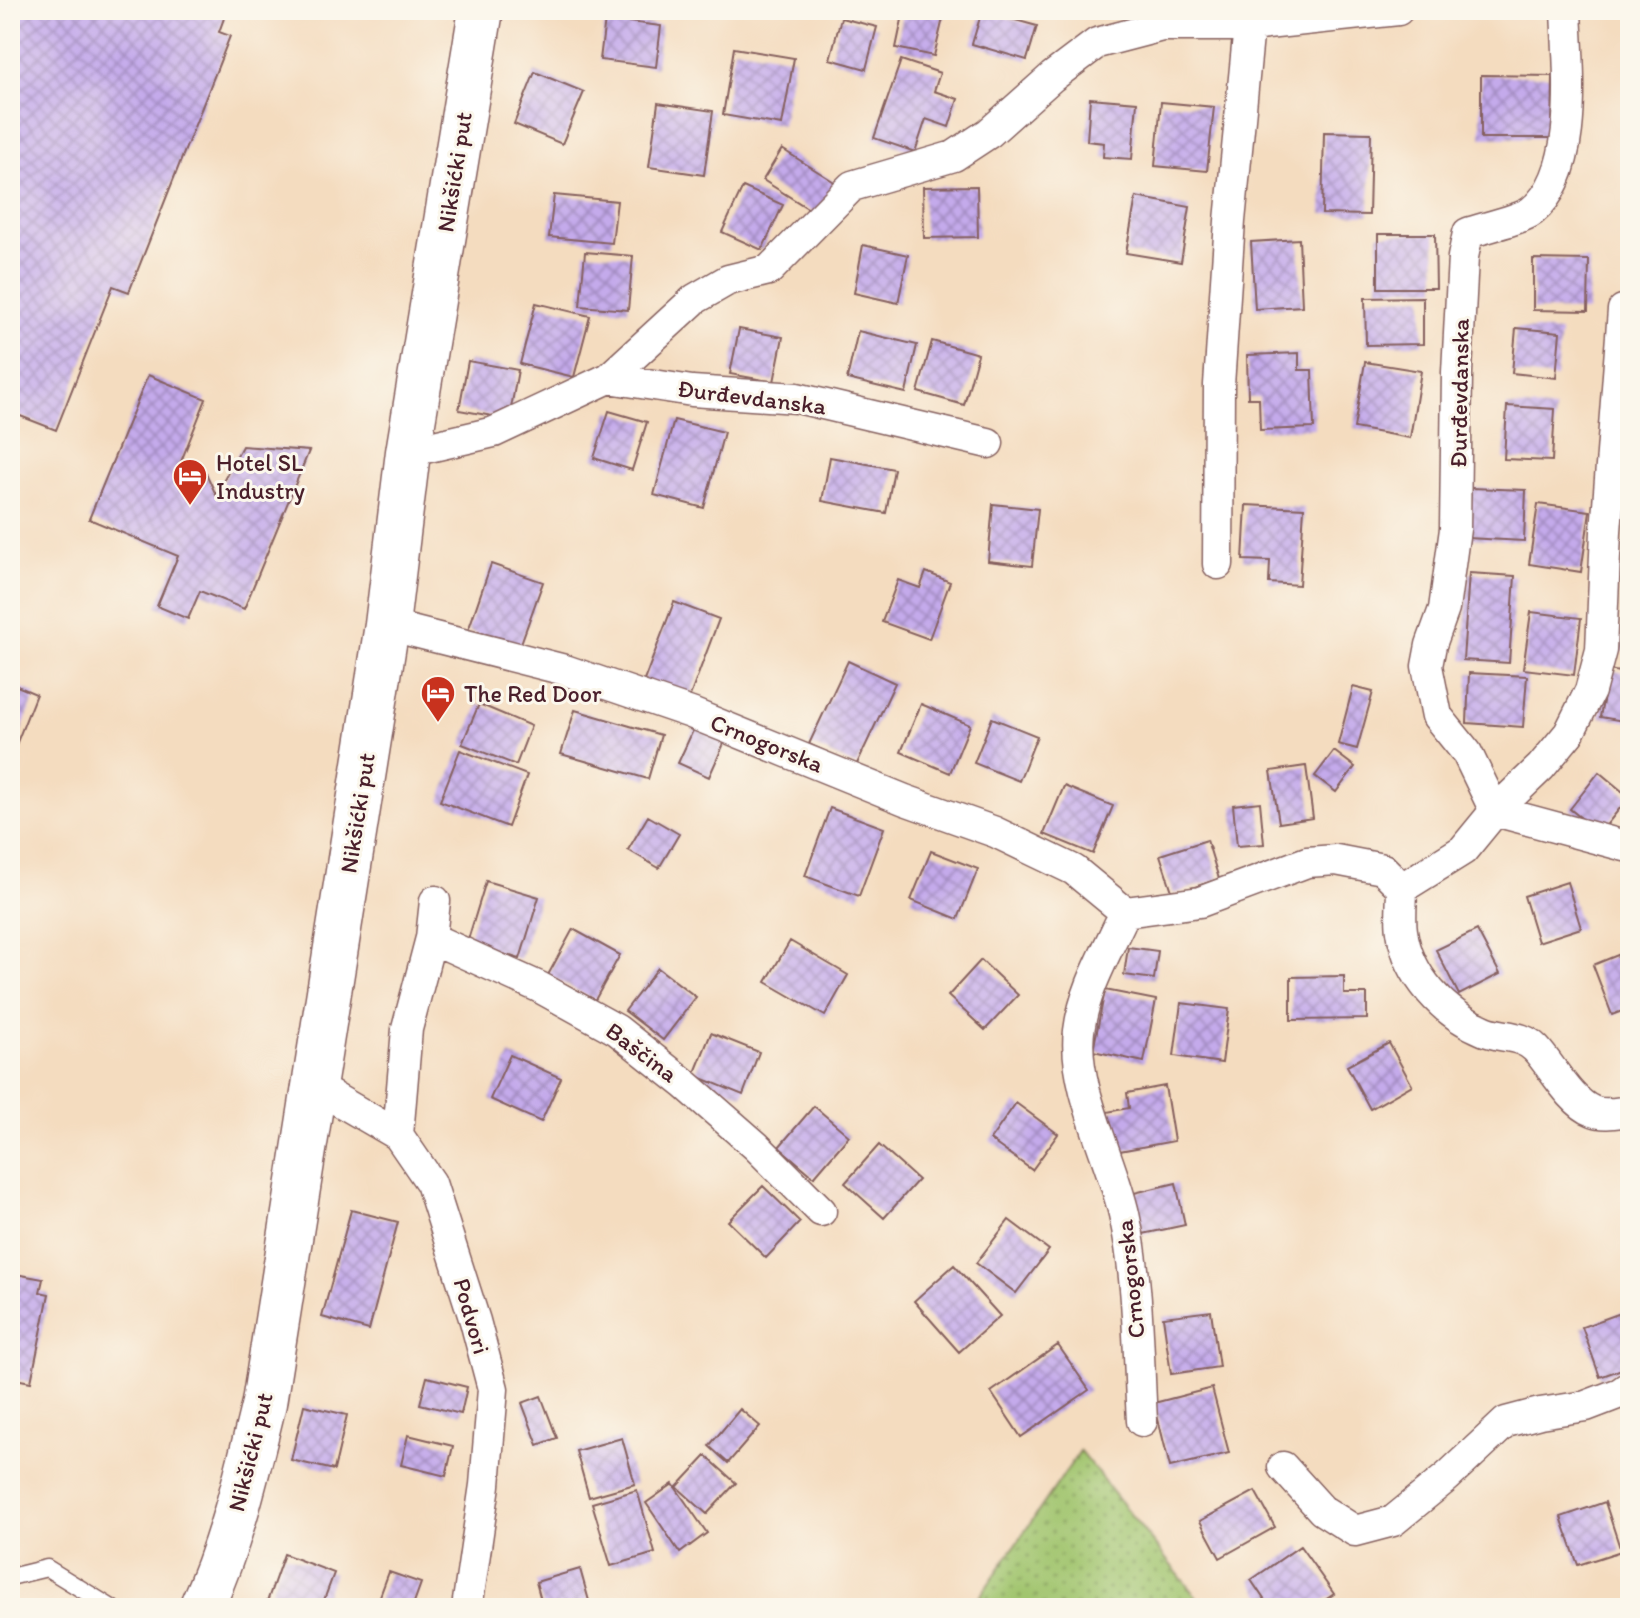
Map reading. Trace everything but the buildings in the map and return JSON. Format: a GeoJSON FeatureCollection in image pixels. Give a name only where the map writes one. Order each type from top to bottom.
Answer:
{"type":"FeatureCollection","features":[{"type":"Feature","properties":{"kind":"main road","name":"Nikšićki put"},"geometry":{"type":"LineString","coordinates":[[201,1608],[219,1570],[244,1487],[264,1403],[387,625],[408,452],[481,10]]}},
{"type":"Feature","properties":{"kind":"street"},"geometry":{"type":"LineString","coordinates":[[408,452],[494,432],[609,378],[695,299],[728,280],[769,270],[852,186],[954,156],[989,133],[1052,77],[1097,43],[1146,20],[1162,26],[1398,10]]}},
{"type":"Feature","properties":{"kind":"street","name":"Đurđevdanska"},"geometry":{"type":"LineString","coordinates":[[1495,811],[1467,753],[1437,716],[1427,666],[1444,609],[1457,505],[1457,372],[1463,257],[1468,233],[1532,211],[1554,182],[1563,154],[1570,111],[1566,10]]}},
{"type":"Feature","properties":{"kind":"street"},"geometry":{"type":"LineString","coordinates":[[1218,564],[1219,385],[1230,221],[1265,19]]}},
{"type":"Feature","properties":{"kind":"street"},"geometry":{"type":"LineString","coordinates":[[1402,888],[1463,850],[1495,811],[1541,767],[1569,733],[1590,691],[1601,650],[1618,533],[1623,310]]}},
{"type":"Feature","properties":{"kind":"street","name":"Đurđevdanska"},"geometry":{"type":"LineString","coordinates":[[609,378],[692,391],[797,398],[988,443]]}},
{"type":"Feature","properties":{"kind":"street","name":"Crnogorska"},"geometry":{"type":"LineString","coordinates":[[387,625],[565,670],[691,713],[905,800],[995,832],[1074,870],[1125,912],[1085,1001],[1079,1034],[1081,1073],[1124,1214],[1133,1271],[1142,1421]]}},
{"type":"Feature","properties":{"kind":"street"},"geometry":{"type":"LineString","coordinates":[[1495,811],[1590,838],[1625,846],[1630,844]]}},
{"type":"Feature","properties":{"kind":"street"},"geometry":{"type":"LineString","coordinates":[[1125,912],[1200,902],[1307,862],[1336,860],[1383,869],[1402,888],[1402,933],[1417,974],[1443,1006],[1483,1030],[1522,1038],[1536,1049],[1568,1090],[1593,1111],[1630,1111]]}},
{"type":"Feature","properties":{"kind":"street"},"geometry":{"type":"LineString","coordinates":[[398,1135],[407,1029],[431,938],[435,901]]}},
{"type":"Feature","properties":{"kind":"street","name":"Baščina"},"geometry":{"type":"LineString","coordinates":[[431,938],[539,987],[617,1030],[756,1146],[821,1211]]}},
{"type":"Feature","properties":{"kind":"street","name":"Podvori"},"geometry":{"type":"LineString","coordinates":[[312,1085],[398,1135],[431,1183],[475,1321],[493,1389],[485,1485],[467,1608]]}},
{"type":"Feature","properties":{"kind":"street"},"geometry":{"type":"LineString","coordinates":[[1283,1467],[1322,1510],[1355,1531],[1393,1521],[1447,1477],[1506,1422],[1586,1406],[1630,1386]]}},
{"type":"Feature","properties":{"kind":"lane"},"geometry":{"type":"LineString","coordinates":[[10,1577],[47,1568],[112,1608]]}},
{"type":"Feature","properties":{"kind":"green space"},"geometry":{"type":"Polygon","coordinates":[[[1080,1451],[1205,1608],[972,1608],[1080,1451]]]}},
{"type":"Feature","properties":{"kind":"place","name":"Hotel SL Industry"},"geometry":{"type":"Point","coordinates":[190,507]}},
{"type":"Feature","properties":{"kind":"place","name":"The Red Door"},"geometry":{"type":"Point","coordinates":[438,724]}}]}
